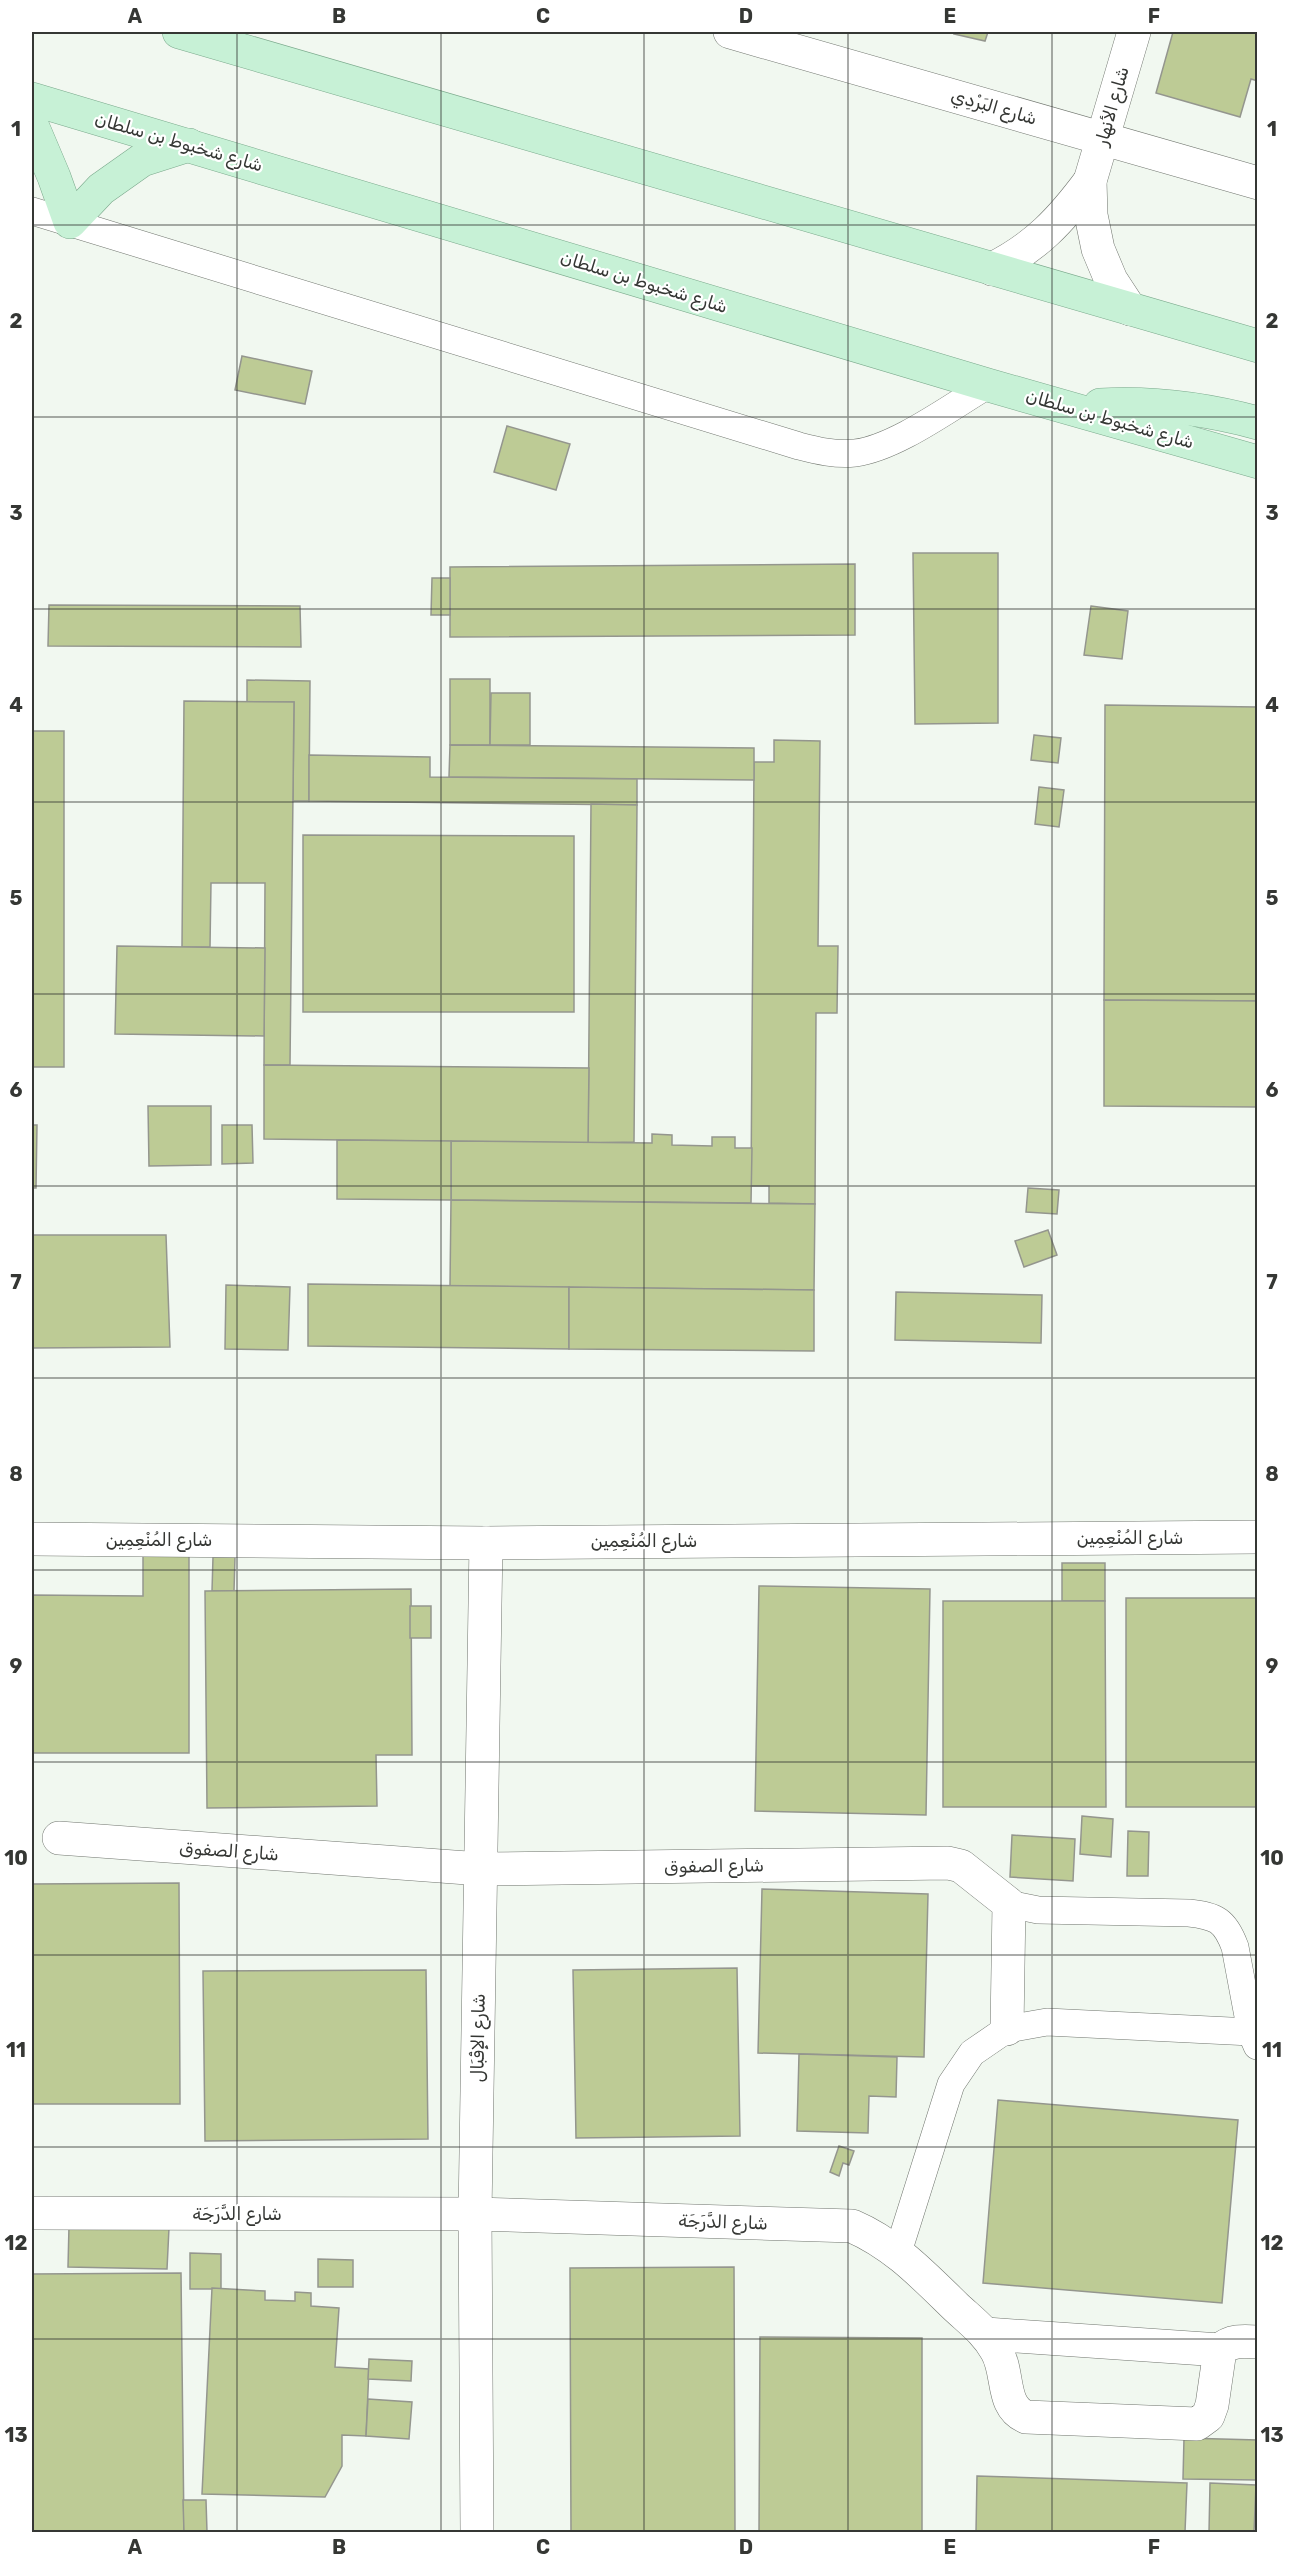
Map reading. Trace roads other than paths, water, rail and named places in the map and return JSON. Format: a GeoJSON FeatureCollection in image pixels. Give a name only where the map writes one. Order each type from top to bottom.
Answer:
{"type":"FeatureCollection","features":[{"type":"Feature","properties":{"kind":"main road"},"geometry":{"type":"LineString","coordinates":[[179,32],[1257,346]]}},
{"type":"Feature","properties":{"kind":"main road","name":"شارع شخبوط بن سلطان"},"geometry":{"type":"LineString","coordinates":[[32,99],[988,385],[1257,462]]}},
{"type":"Feature","properties":{"kind":"main road"},"geometry":{"type":"LineString","coordinates":[[32,125],[70,222],[101,189],[142,160],[189,145]]}},
{"type":"Feature","properties":{"kind":"main road"},"geometry":{"type":"LineString","coordinates":[[1071,408],[1124,404],[1177,407],[1230,415],[1257,423]]}},
{"type":"Feature","properties":{"kind":"street","name":"شارع البَرْدِي"},"geometry":{"type":"LineString","coordinates":[[730,32],[1257,183]]}},
{"type":"Feature","properties":{"kind":"street","name":"شارع الأنهار"},"geometry":{"type":"LineString","coordinates":[[1130,309],[1111,280],[1098,249],[1091,215],[1090,181],[1134,32]]}},
{"type":"Feature","properties":{"kind":"street","name":"شارع الأنهار"},"geometry":{"type":"LineString","coordinates":[[992,269],[1016,257],[1044,236],[1057,224],[1090,181]]}},
{"type":"Feature","properties":{"kind":"street","name":"شارع المُنْعِمِين"},"geometry":{"type":"LineString","coordinates":[[32,1539],[486,1543],[1257,1537]]}},
{"type":"Feature","properties":{"kind":"street","name":"شارع الإِقْبَال"},"geometry":{"type":"LineString","coordinates":[[477,2532],[475,2214],[486,1543]]}},
{"type":"Feature","properties":{"kind":"street","name":"شارع الصفوق"},"geometry":{"type":"LineString","coordinates":[[59,1838],[481,1869],[948,1863],[961,1866],[1009,1904]]}},
{"type":"Feature","properties":{"kind":"street"},"geometry":{"type":"LineString","coordinates":[[1007,2029],[1009,1904]]}},
{"type":"Feature","properties":{"kind":"street","name":"شارع الدَّرَجَة"},"geometry":{"type":"LineString","coordinates":[[32,2213],[475,2214],[852,2226],[875,2236],[898,2252],[986,2334],[998,2353],[1004,2369],[1010,2404],[1015,2412],[1026,2417],[1197,2424],[1208,2416],[1212,2405],[1220,2350]]}},
{"type":"Feature","properties":{"kind":"street"},"geometry":{"type":"LineString","coordinates":[[986,2334],[1220,2350],[1236,2341],[1257,2342]]}},
{"type":"Feature","properties":{"kind":"lane"},"geometry":{"type":"LineString","coordinates":[[32,211],[799,447],[826,453],[855,453],[876,447],[902,436],[988,385]]}},
{"type":"Feature","properties":{"kind":"lane","name":"شارع الصفوق"},"geometry":{"type":"LineString","coordinates":[[1009,1904],[1038,1910],[1189,1913],[1207,1915],[1221,1921],[1235,1947],[1254,2040]]}},
{"type":"Feature","properties":{"kind":"lane"},"geometry":{"type":"LineString","coordinates":[[898,2252],[951,2084],[972,2053],[1007,2029],[1047,2022],[1254,2040]]}}]}
